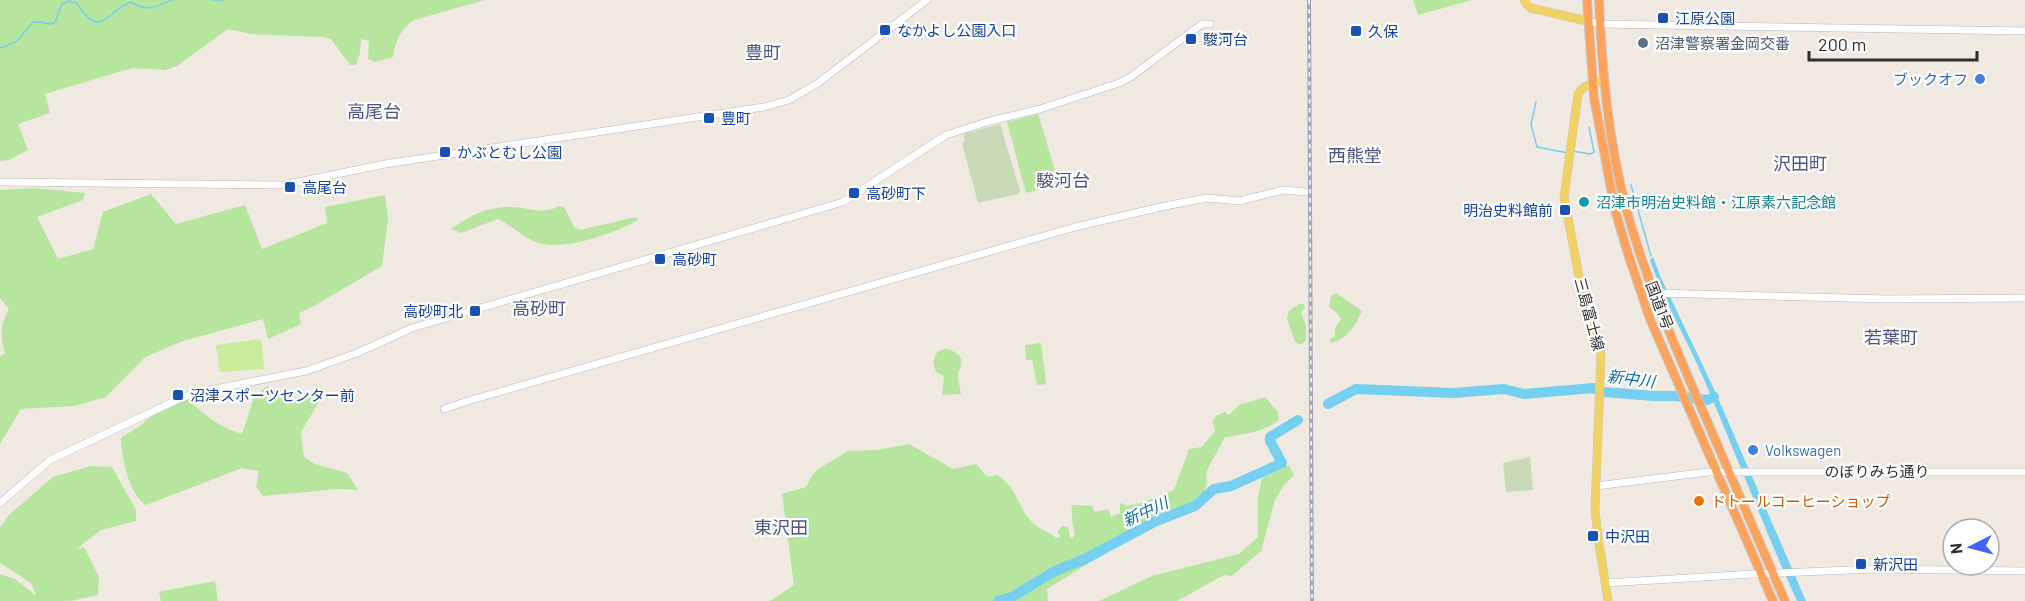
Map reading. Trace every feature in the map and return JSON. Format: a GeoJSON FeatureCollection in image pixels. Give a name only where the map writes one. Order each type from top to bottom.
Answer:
{"type":"FeatureCollection","features":[{"type":"Feature","properties":{"kind":"highway","name":"国道1号"},"geometry":{"type":"LineString","coordinates":[[1587,0],[1591,84],[1604,161],[1629,257],[1650,318],[1773,601]]}},
{"type":"Feature","properties":{"kind":"highway","name":"国道1号"},"geometry":{"type":"LineString","coordinates":[[1599,0],[1605,81],[1616,159],[1626,207],[1656,293],[1776,573],[1785,601]]}},
{"type":"Feature","properties":{"kind":"main road"},"geometry":{"type":"LineString","coordinates":[[1524,0],[1531,8],[1587,21]]}},
{"type":"Feature","properties":{"kind":"main road"},"geometry":{"type":"LineString","coordinates":[[1591,84],[1605,81]]}},
{"type":"Feature","properties":{"kind":"main road","name":"三島富士線"},"geometry":{"type":"LineString","coordinates":[[1591,84],[1582,88],[1578,94],[1564,197],[1583,298],[1602,354],[1596,486],[1597,530],[1608,601]]}},
{"type":"Feature","properties":{"kind":"street"},"geometry":{"type":"LineString","coordinates":[[0,182],[283,185],[385,164],[764,106],[789,99],[818,83],[927,0]]}},
{"type":"Feature","properties":{"kind":"street"},"geometry":{"type":"LineString","coordinates":[[1587,21],[1600,24],[2025,31]]}},
{"type":"Feature","properties":{"kind":"street"},"geometry":{"type":"LineString","coordinates":[[0,503],[50,460],[179,399],[195,393],[306,371],[357,353],[412,328],[843,202],[946,135],[1040,109],[1119,83],[1132,76],[1202,24],[1210,24]]}},
{"type":"Feature","properties":{"kind":"street"},"geometry":{"type":"LineString","coordinates":[[444,409],[1083,225],[1207,198],[1239,201],[1283,190],[1305,192]]}},
{"type":"Feature","properties":{"kind":"street"},"geometry":{"type":"LineString","coordinates":[[1656,293],[1887,299],[2025,298]]}},
{"type":"Feature","properties":{"kind":"street","name":"のぼりみち通り"},"geometry":{"type":"LineString","coordinates":[[1596,486],[1716,472],[2025,472]]}},
{"type":"Feature","properties":{"kind":"street"},"geometry":{"type":"LineString","coordinates":[[1605,583],[1875,569],[2025,571]]}},
{"type":"Feature","properties":{"kind":"green space"},"geometry":{"type":"Polygon","coordinates":[[[0,0],[485,0],[414,20],[399,36],[393,57],[375,62],[368,59],[369,41],[361,39],[356,65],[350,65],[331,39],[251,34],[228,29],[177,66],[165,70],[132,68],[45,94],[50,113],[18,124],[28,150],[9,160],[0,161],[0,0]]]}},
{"type":"Feature","properties":{"kind":"green space"},"geometry":{"type":"Polygon","coordinates":[[[1413,0],[1472,0],[1418,15],[1413,0]]]}},
{"type":"Feature","properties":{"kind":"green space"},"geometry":{"type":"Polygon","coordinates":[[[1038,114],[1059,184],[1026,193],[1007,122],[1038,114]]]}},
{"type":"Feature","properties":{"kind":"green space"},"geometry":{"type":"Polygon","coordinates":[[[1000,124],[1020,191],[1018,194],[978,203],[962,143],[965,141],[963,134],[1000,124]]]}},
{"type":"Feature","properties":{"kind":"green space"},"geometry":{"type":"Polygon","coordinates":[[[35,188],[85,193],[83,200],[37,217],[58,259],[93,249],[103,212],[151,194],[176,224],[245,205],[262,249],[327,223],[325,207],[385,195],[388,219],[382,266],[299,313],[301,324],[268,339],[263,319],[183,341],[145,357],[106,397],[74,406],[21,409],[0,444],[0,356],[5,354],[2,331],[9,309],[0,298],[0,190],[35,188]]]}},
{"type":"Feature","properties":{"kind":"green space"},"geometry":{"type":"Polygon","coordinates":[[[559,206],[564,207],[574,227],[580,230],[636,217],[638,220],[592,239],[554,245],[531,240],[498,219],[461,233],[451,229],[471,217],[500,207],[546,210],[559,206]]]}},
{"type":"Feature","properties":{"kind":"green space"},"geometry":{"type":"Polygon","coordinates":[[[1336,293],[1362,311],[1350,331],[1331,343],[1330,339],[1335,336],[1335,328],[1341,319],[1329,307],[1331,296],[1336,293]]]}},
{"type":"Feature","properties":{"kind":"green space"},"geometry":{"type":"Polygon","coordinates":[[[1299,304],[1304,304],[1305,307],[1301,313],[1306,325],[1306,340],[1302,344],[1295,342],[1287,319],[1289,311],[1299,304]]]}},
{"type":"Feature","properties":{"kind":"green space"},"geometry":{"type":"Polygon","coordinates":[[[261,339],[264,369],[220,372],[216,345],[261,339]]]}},
{"type":"Feature","properties":{"kind":"green space"},"geometry":{"type":"Polygon","coordinates":[[[1041,343],[1046,384],[1037,385],[1032,360],[1026,360],[1025,345],[1041,343]]]}},
{"type":"Feature","properties":{"kind":"green space"},"geometry":{"type":"Polygon","coordinates":[[[943,349],[954,351],[961,359],[958,375],[961,394],[942,395],[944,376],[936,372],[933,362],[937,352],[943,349]]]}},
{"type":"Feature","properties":{"kind":"green space"},"geometry":{"type":"Polygon","coordinates":[[[267,386],[284,401],[310,393],[319,402],[301,432],[304,457],[315,464],[347,473],[358,490],[337,489],[263,496],[256,487],[259,471],[242,468],[146,505],[140,499],[127,475],[121,438],[140,426],[163,406],[187,398],[212,420],[242,434],[254,397],[267,386]]]}},
{"type":"Feature","properties":{"kind":"green space"},"geometry":{"type":"Polygon","coordinates":[[[1265,397],[1278,412],[1279,419],[1269,427],[1225,437],[1206,472],[1207,483],[1203,497],[1197,506],[1183,515],[1126,540],[1047,589],[1048,601],[770,601],[794,585],[782,494],[806,487],[818,469],[848,451],[877,450],[909,444],[953,469],[976,464],[987,477],[997,475],[1010,486],[1024,511],[1036,526],[1056,538],[1060,537],[1058,531],[1062,526],[1068,527],[1072,539],[1075,534],[1072,505],[1092,506],[1094,512],[1108,509],[1111,517],[1120,513],[1122,503],[1126,506],[1141,503],[1174,490],[1189,449],[1202,447],[1215,431],[1212,422],[1216,416],[1225,412],[1229,415],[1239,405],[1265,397]]]}},
{"type":"Feature","properties":{"kind":"green space"},"geometry":{"type":"Polygon","coordinates":[[[1530,457],[1533,490],[1506,492],[1503,463],[1530,457]]]}},
{"type":"Feature","properties":{"kind":"green space"},"geometry":{"type":"Polygon","coordinates":[[[1289,465],[1294,475],[1284,485],[1275,500],[1261,551],[1232,576],[1224,575],[1177,601],[1099,601],[1152,576],[1239,554],[1258,537],[1258,497],[1262,478],[1289,465]]]}},
{"type":"Feature","properties":{"kind":"green space"},"geometry":{"type":"Polygon","coordinates":[[[91,466],[112,467],[136,510],[136,521],[101,530],[75,550],[84,547],[99,577],[98,595],[71,601],[0,601],[0,574],[15,579],[34,594],[31,595],[36,594],[31,583],[0,563],[0,528],[9,515],[53,477],[91,466]]]}},
{"type":"Feature","properties":{"kind":"green space"},"geometry":{"type":"Polygon","coordinates":[[[215,581],[218,601],[161,601],[159,592],[215,581]]]}},
{"type":"Feature","properties":{"kind":"water"},"geometry":{"type":"Polygon","coordinates":[[[1653,257],[1714,389],[1806,601],[1797,601],[1705,382],[1662,291],[1650,260],[1653,257]]]}},
{"type":"Feature","properties":{"kind":"waterway"},"geometry":{"type":"LineString","coordinates":[[0,48],[16,42],[33,22],[54,23],[61,5],[69,1],[77,3],[85,14],[97,22],[103,21],[131,2],[147,8],[172,0]]}},
{"type":"Feature","properties":{"kind":"waterway"},"geometry":{"type":"LineString","coordinates":[[212,0],[224,0]]}},
{"type":"Feature","properties":{"kind":"waterway"},"geometry":{"type":"LineString","coordinates":[[1536,102],[1531,124],[1537,147],[1568,153]]}},
{"type":"Feature","properties":{"kind":"waterway"},"geometry":{"type":"LineString","coordinates":[[1572,151],[1590,154],[1594,152],[1589,127]]}},
{"type":"Feature","properties":{"kind":"waterway"},"geometry":{"type":"LineString","coordinates":[[1631,185],[1651,256]]}},
{"type":"Feature","properties":{"kind":"waterway","name":"新中川"},"geometry":{"type":"LineString","coordinates":[[1328,404],[1356,389],[1453,393],[1504,389],[1524,394],[1593,388],[1604,392],[1653,396],[1707,400],[1714,397]]}},
{"type":"Feature","properties":{"kind":"waterway","name":"新中川"},"geometry":{"type":"LineString","coordinates":[[998,601],[1012,597],[1055,571],[1085,559],[1156,521],[1195,506],[1214,489],[1231,486],[1282,463],[1270,437],[1298,420]]}},
{"type":"Feature","properties":{"kind":"railway"},"geometry":{"type":"LineString","coordinates":[[1309,0],[1312,601]]}},
{"type":"Feature","properties":{"kind":"place","name":"江原公園"},"geometry":{"type":"Point","coordinates":[1663,18]}},
{"type":"Feature","properties":{"kind":"place","name":"なかよし公園入口"},"geometry":{"type":"Point","coordinates":[885,30]}},
{"type":"Feature","properties":{"kind":"place","name":"久保"},"geometry":{"type":"Point","coordinates":[1356,31]}},
{"type":"Feature","properties":{"kind":"place","name":"駿河台"},"geometry":{"type":"Point","coordinates":[1191,39]}},
{"type":"Feature","properties":{"kind":"place","name":"沼津警察署金岡交番"},"geometry":{"type":"Point","coordinates":[1643,43]}},
{"type":"Feature","properties":{"kind":"place","name":"ブックオフ"},"geometry":{"type":"Point","coordinates":[1980,79]}},
{"type":"Feature","properties":{"kind":"place","name":"豊町"},"geometry":{"type":"Point","coordinates":[709,118]}},
{"type":"Feature","properties":{"kind":"place","name":"かぶとむし公園"},"geometry":{"type":"Point","coordinates":[445,152]}},
{"type":"Feature","properties":{"kind":"place","name":"高尾台"},"geometry":{"type":"Point","coordinates":[290,187]}},
{"type":"Feature","properties":{"kind":"place","name":"高砂町下"},"geometry":{"type":"Point","coordinates":[854,193]}},
{"type":"Feature","properties":{"kind":"place","name":"沼津市明治史料館・江原素六記念館"},"geometry":{"type":"Point","coordinates":[1584,202]}},
{"type":"Feature","properties":{"kind":"place","name":"明治史料館前"},"geometry":{"type":"Point","coordinates":[1565,210]}},
{"type":"Feature","properties":{"kind":"place","name":"高砂町"},"geometry":{"type":"Point","coordinates":[660,259]}},
{"type":"Feature","properties":{"kind":"place","name":"高砂町北"},"geometry":{"type":"Point","coordinates":[475,311]}},
{"type":"Feature","properties":{"kind":"place","name":"沼津スポーツセンター前"},"geometry":{"type":"Point","coordinates":[178,395]}},
{"type":"Feature","properties":{"kind":"place","name":"Volkswagen"},"geometry":{"type":"Point","coordinates":[1753,450]}},
{"type":"Feature","properties":{"kind":"place","name":"ドトールコーヒーショップ"},"geometry":{"type":"Point","coordinates":[1699,501]}},
{"type":"Feature","properties":{"kind":"place","name":"中沢田"},"geometry":{"type":"Point","coordinates":[1593,536]}},
{"type":"Feature","properties":{"kind":"place","name":"新沢田"},"geometry":{"type":"Point","coordinates":[1861,564]}},
{"type":"Feature","properties":{"kind":"district","name":"豊町"},"geometry":{"type":"Point","coordinates":[763,52]}},
{"type":"Feature","properties":{"kind":"district","name":"高尾台"},"geometry":{"type":"Point","coordinates":[374,111]}},
{"type":"Feature","properties":{"kind":"district","name":"西熊堂"},"geometry":{"type":"Point","coordinates":[1355,155]}},
{"type":"Feature","properties":{"kind":"district","name":"沢田町"},"geometry":{"type":"Point","coordinates":[1800,163]}},
{"type":"Feature","properties":{"kind":"district","name":"駿河台"},"geometry":{"type":"Point","coordinates":[1063,180]}},
{"type":"Feature","properties":{"kind":"district","name":"高砂町"},"geometry":{"type":"Point","coordinates":[539,308]}},
{"type":"Feature","properties":{"kind":"district","name":"若葉町"},"geometry":{"type":"Point","coordinates":[1891,337]}},
{"type":"Feature","properties":{"kind":"district","name":"東沢田"},"geometry":{"type":"Point","coordinates":[781,527]}}]}
